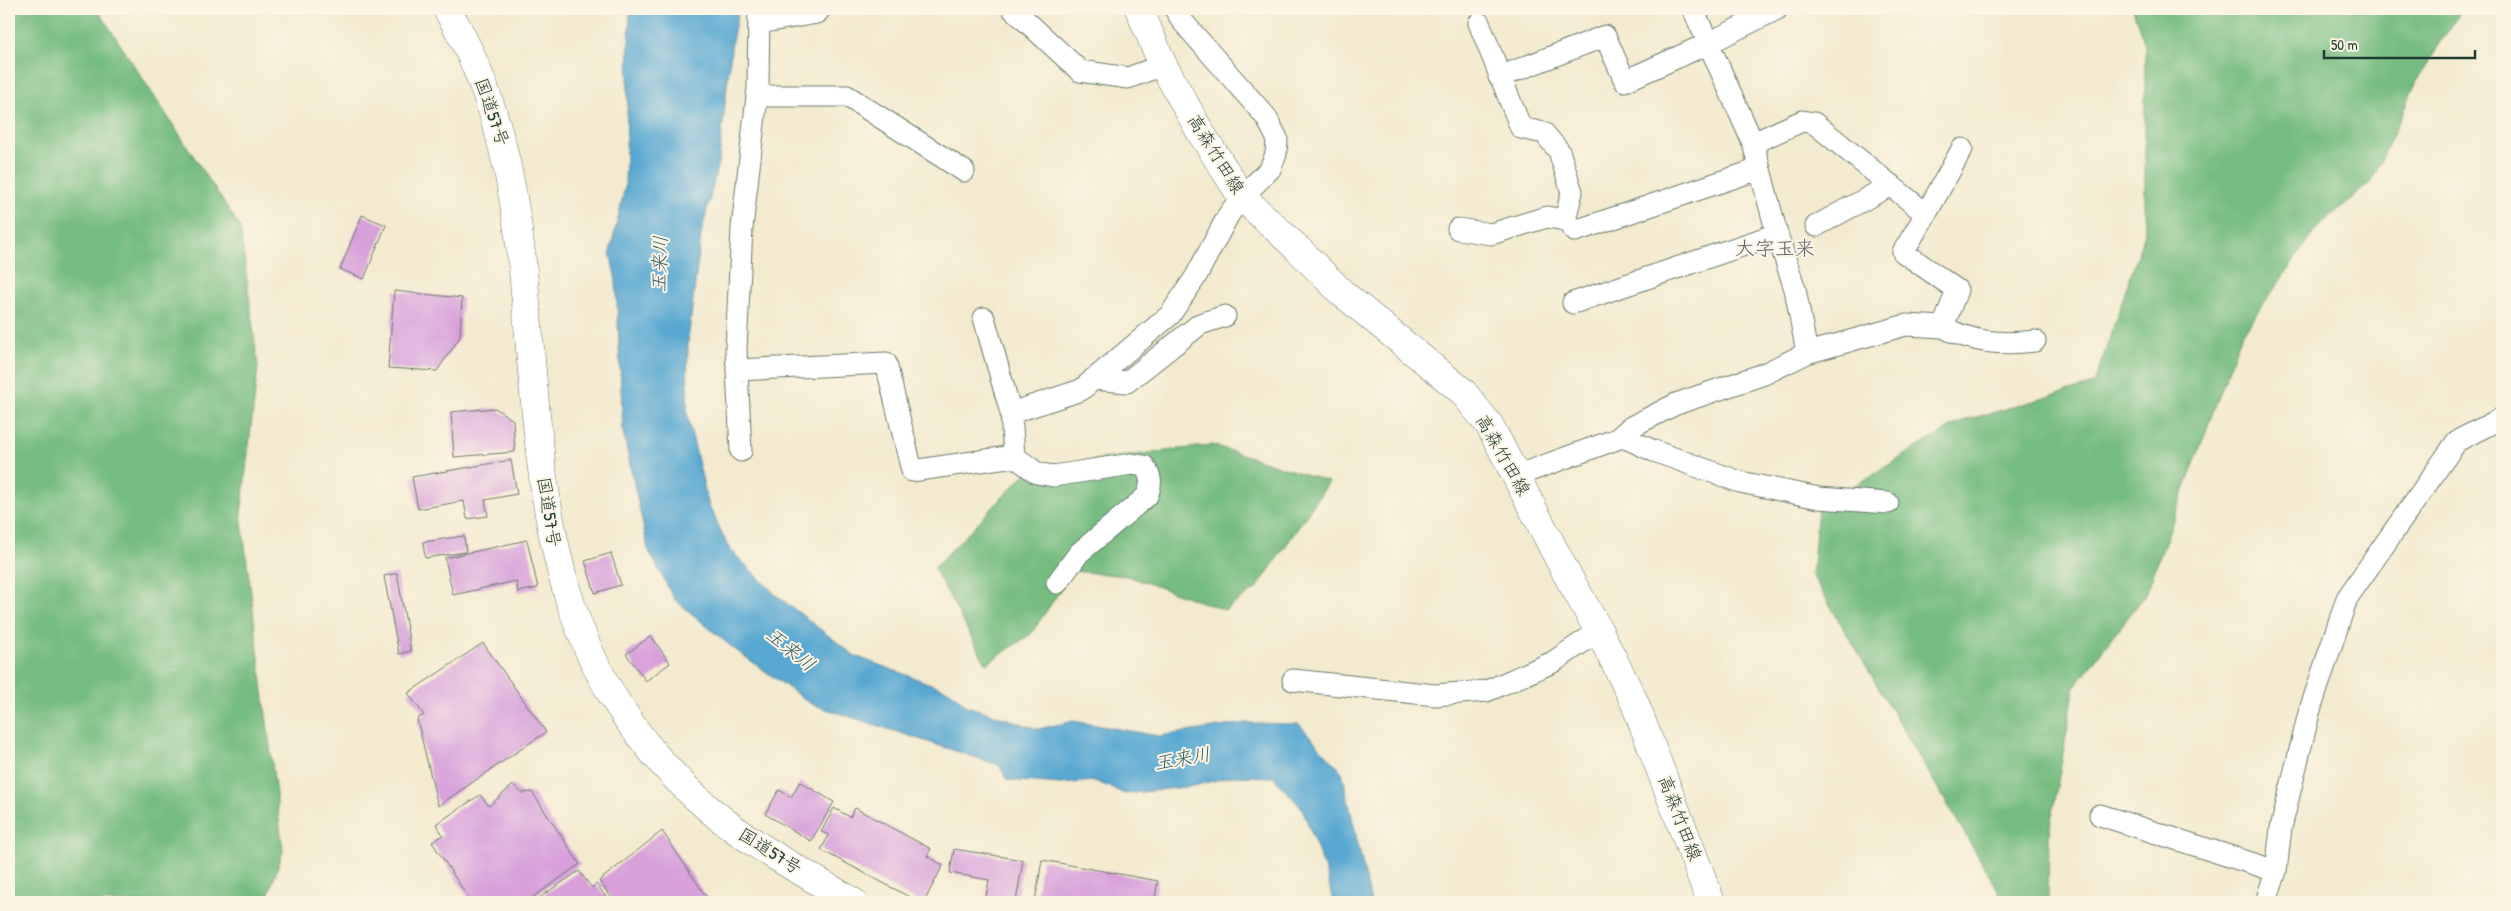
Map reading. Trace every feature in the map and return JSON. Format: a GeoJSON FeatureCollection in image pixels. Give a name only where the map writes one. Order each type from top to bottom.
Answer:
{"type":"FeatureCollection","features":[{"type":"Feature","properties":{"kind":"main road","name":"国道57号"},"geometry":{"type":"LineString","coordinates":[[447,9],[476,66],[494,114],[508,160],[519,227],[539,446],[548,519],[565,591],[581,635],[618,706],[677,778],[710,810],[746,836],[853,902]]}},
{"type":"Feature","properties":{"kind":"main road","name":"高森竹田線"},"geometry":{"type":"LineString","coordinates":[[1139,9],[1163,65],[1201,133],[1242,197],[1342,293],[1463,392],[1490,426],[1634,701],[1712,902]]}},
{"type":"Feature","properties":{"kind":"street"},"geometry":{"type":"LineString","coordinates":[[741,451],[737,370],[742,228],[758,96],[759,16],[817,13],[820,9]]}},
{"type":"Feature","properties":{"kind":"street"},"geometry":{"type":"LineString","coordinates":[[1013,9],[1080,71],[1128,78],[1163,65]]}},
{"type":"Feature","properties":{"kind":"street"},"geometry":{"type":"LineString","coordinates":[[1011,413],[1081,390],[1170,315],[1195,278],[1229,214],[1242,197],[1270,169],[1276,154],[1277,138],[1266,117],[1175,9]]}},
{"type":"Feature","properties":{"kind":"street"},"geometry":{"type":"LineString","coordinates":[[1693,9],[1753,143],[1777,234],[1795,289],[1807,353]]}},
{"type":"Feature","properties":{"kind":"street"},"geometry":{"type":"LineString","coordinates":[[1499,78],[1605,36],[1625,80],[1709,43],[1765,11]]}},
{"type":"Feature","properties":{"kind":"street"},"geometry":{"type":"LineString","coordinates":[[1479,23],[1499,78],[1521,128],[1544,133],[1559,151],[1572,192],[1565,220]]}},
{"type":"Feature","properties":{"kind":"street"},"geometry":{"type":"LineString","coordinates":[[758,96],[847,96],[964,171]]}},
{"type":"Feature","properties":{"kind":"street"},"geometry":{"type":"LineString","coordinates":[[1753,143],[1802,121],[1814,123],[1926,214]]}},
{"type":"Feature","properties":{"kind":"street"},"geometry":{"type":"LineString","coordinates":[[1943,327],[1957,290],[1904,252],[1962,149]]}},
{"type":"Feature","properties":{"kind":"street"},"geometry":{"type":"LineString","coordinates":[[1458,229],[1491,234],[1548,217],[1565,220],[1575,231],[1759,169]]}},
{"type":"Feature","properties":{"kind":"street"},"geometry":{"type":"LineString","coordinates":[[1816,226],[1891,185]]}},
{"type":"Feature","properties":{"kind":"street"},"geometry":{"type":"LineString","coordinates":[[1573,303],[1777,234]]}},
{"type":"Feature","properties":{"kind":"street"},"geometry":{"type":"LineString","coordinates":[[1093,379],[1127,382],[1200,324],[1225,316]]}},
{"type":"Feature","properties":{"kind":"street"},"geometry":{"type":"LineString","coordinates":[[984,318],[1011,413],[1014,456]]}},
{"type":"Feature","properties":{"kind":"street"},"geometry":{"type":"LineString","coordinates":[[1516,476],[1621,436],[1631,428],[1676,404],[1764,374],[1807,353],[1906,325],[1943,327],[1962,337],[1988,342],[2010,344],[2036,341]]}},
{"type":"Feature","properties":{"kind":"street"},"geometry":{"type":"LineString","coordinates":[[737,370],[886,363],[912,471],[1014,456],[1037,473],[1053,476],[1132,464],[1144,466],[1151,476],[1152,484],[1147,496],[1079,552],[1057,583]]}},
{"type":"Feature","properties":{"kind":"street"},"geometry":{"type":"LineString","coordinates":[[2266,902],[2276,871],[2281,828],[2309,712],[2347,598],[2457,441],[2502,418]]}},
{"type":"Feature","properties":{"kind":"street"},"geometry":{"type":"LineString","coordinates":[[1621,436],[1654,452],[1740,482],[1819,498],[1888,503]]}},
{"type":"Feature","properties":{"kind":"street"},"geometry":{"type":"LineString","coordinates":[[1293,680],[1435,695],[1487,691],[1553,662],[1599,631]]}},
{"type":"Feature","properties":{"kind":"street"},"geometry":{"type":"LineString","coordinates":[[2100,815],[2276,871]]}},
{"type":"Feature","properties":{"kind":"green space"},"geometry":{"type":"Polygon","coordinates":[[[9,9],[97,9],[240,227],[258,366],[241,514],[283,851],[266,902],[9,902],[9,9]]]}},
{"type":"Feature","properties":{"kind":"green space"},"geometry":{"type":"Polygon","coordinates":[[[2133,9],[2462,9],[2418,78],[2372,181],[2318,227],[2241,336],[2146,594],[2075,686],[2049,832],[2048,902],[2005,902],[1812,575],[1818,508],[1959,422],[2094,384],[2145,233],[2145,45],[2133,9]]]}},
{"type":"Feature","properties":{"kind":"green space"},"geometry":{"type":"Polygon","coordinates":[[[1213,445],[1329,482],[1257,588],[1225,610],[1127,576],[1073,571],[1031,634],[986,664],[934,568],[1031,468],[1213,445]]]}},
{"type":"Feature","properties":{"kind":"water","name":"玉来川"},"geometry":{"type":"Polygon","coordinates":[[[630,9],[739,9],[732,41],[719,159],[701,235],[688,341],[687,414],[708,503],[729,548],[776,595],[855,656],[950,691],[967,706],[1038,729],[1073,721],[1159,736],[1246,723],[1299,724],[1342,772],[1371,902],[1333,902],[1327,875],[1302,808],[1273,777],[1232,776],[1193,786],[1125,794],[1095,781],[1060,784],[1007,780],[999,765],[811,704],[733,648],[674,599],[648,549],[623,432],[616,281],[610,252],[625,187],[630,9]]]}},
{"type":"Feature","properties":{"kind":"building"},"geometry":{"type":"Polygon","coordinates":[[[362,215],[386,225],[364,279],[340,269],[362,215]]]}},
{"type":"Feature","properties":{"kind":"building"},"geometry":{"type":"Polygon","coordinates":[[[394,291],[462,298],[460,337],[437,371],[388,368],[394,291]]]}},
{"type":"Feature","properties":{"kind":"building"},"geometry":{"type":"Polygon","coordinates":[[[495,408],[513,420],[515,452],[454,457],[451,412],[495,408]]]}},
{"type":"Feature","properties":{"kind":"building"},"geometry":{"type":"Polygon","coordinates":[[[511,460],[517,494],[485,500],[488,516],[467,519],[464,501],[418,509],[412,477],[511,460]]]}},
{"type":"Feature","properties":{"kind":"building"},"geometry":{"type":"Polygon","coordinates":[[[464,536],[466,552],[425,558],[423,542],[464,536]]]}},
{"type":"Feature","properties":{"kind":"building"},"geometry":{"type":"Polygon","coordinates":[[[527,540],[538,588],[518,592],[516,581],[453,595],[445,558],[527,540]]]}},
{"type":"Feature","properties":{"kind":"building"},"geometry":{"type":"Polygon","coordinates":[[[611,553],[621,585],[595,593],[585,561],[611,553]]]}},
{"type":"Feature","properties":{"kind":"building"},"geometry":{"type":"Polygon","coordinates":[[[397,573],[411,651],[399,654],[384,576],[397,573]]]}},
{"type":"Feature","properties":{"kind":"building"},"geometry":{"type":"Polygon","coordinates":[[[651,636],[670,663],[646,681],[626,654],[651,636]]]}},
{"type":"Feature","properties":{"kind":"building"},"geometry":{"type":"Polygon","coordinates":[[[483,643],[546,732],[438,806],[417,719],[424,715],[408,693],[483,643]]]}},
{"type":"Feature","properties":{"kind":"building"},"geometry":{"type":"Polygon","coordinates":[[[800,782],[834,802],[811,841],[765,814],[779,790],[791,797],[800,782]]]}},
{"type":"Feature","properties":{"kind":"building"},"geometry":{"type":"Polygon","coordinates":[[[513,785],[522,793],[532,792],[580,864],[526,902],[471,902],[432,842],[443,835],[436,824],[480,795],[489,806],[513,785]]]}},
{"type":"Feature","properties":{"kind":"building"},"geometry":{"type":"Polygon","coordinates":[[[834,808],[850,817],[855,808],[931,849],[927,856],[943,865],[924,902],[919,902],[821,850],[829,835],[821,832],[834,808]]]}},
{"type":"Feature","properties":{"kind":"building"},"geometry":{"type":"Polygon","coordinates":[[[662,831],[710,902],[615,902],[599,881],[662,831]]]}},
{"type":"Feature","properties":{"kind":"building"},"geometry":{"type":"Polygon","coordinates":[[[954,849],[1023,860],[1016,902],[985,902],[989,880],[950,873],[954,849]]]}},
{"type":"Feature","properties":{"kind":"building"},"geometry":{"type":"Polygon","coordinates":[[[1042,860],[1158,881],[1154,902],[1035,902],[1042,860]]]}},
{"type":"Feature","properties":{"kind":"building"},"geometry":{"type":"Polygon","coordinates":[[[579,871],[592,888],[596,884],[610,902],[533,902],[579,871]]]}},
{"type":"Feature","properties":{"kind":"district","name":"大字玉来"},"geometry":{"type":"Point","coordinates":[1775,248]}}]}
